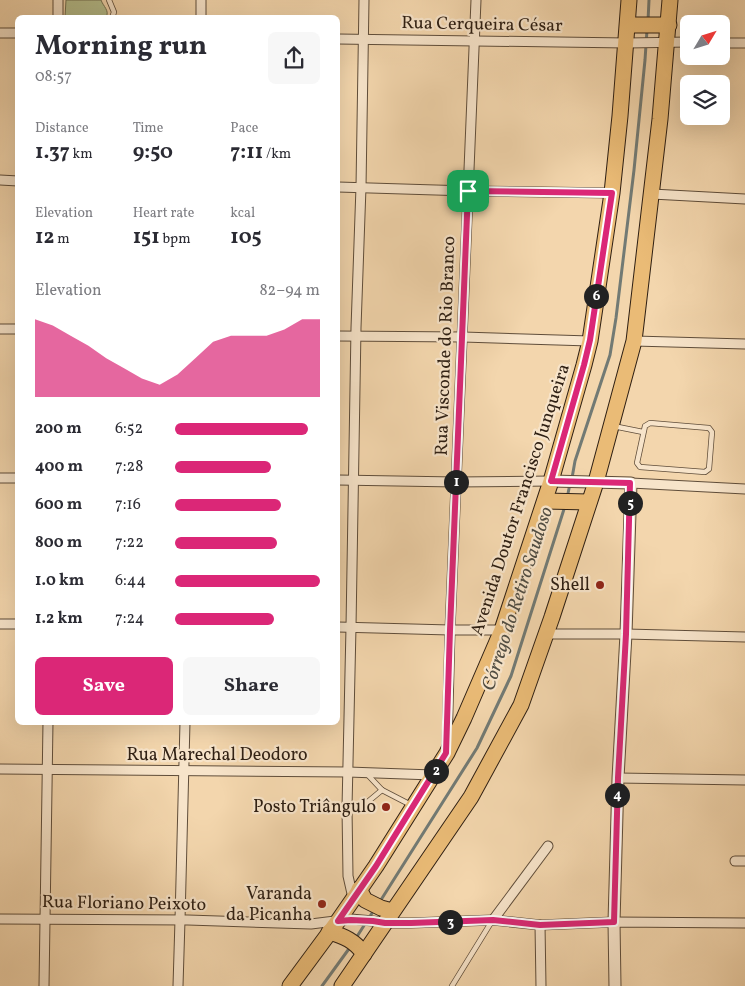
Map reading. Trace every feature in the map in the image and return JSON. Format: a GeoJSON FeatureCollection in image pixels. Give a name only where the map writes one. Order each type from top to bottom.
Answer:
{"type":"FeatureCollection","features":[{"type":"Feature","properties":{"kind":"main road","name":"Avenida Doutor Francisco Junqueira"},"geometry":{"type":"LineString","coordinates":[[290,986],[340,927],[446,753],[464,718],[502,630],[552,501],[590,340],[612,193],[631,43],[629,0]]}},
{"type":"Feature","properties":{"kind":"main road"},"geometry":{"type":"LineString","coordinates":[[342,986],[361,950],[383,916],[471,797],[520,705],[546,634],[590,482],[611,426],[634,341],[652,194],[662,42],[670,0]]}},
{"type":"Feature","properties":{"kind":"main road"},"geometry":{"type":"LineString","coordinates":[[631,25],[664,25]]}},
{"type":"Feature","properties":{"kind":"main road"},"geometry":{"type":"LineString","coordinates":[[552,501],[584,502]]}},
{"type":"Feature","properties":{"kind":"main road"},"geometry":{"type":"LineString","coordinates":[[359,896],[383,916]]}},
{"type":"Feature","properties":{"kind":"main road"},"geometry":{"type":"LineString","coordinates":[[340,927],[361,950]]}},
{"type":"Feature","properties":{"kind":"street"},"geometry":{"type":"LineString","coordinates":[[58,0],[58,15]]}},
{"type":"Feature","properties":{"kind":"street"},"geometry":{"type":"LineString","coordinates":[[201,15],[202,0]]}},
{"type":"Feature","properties":{"kind":"street"},"geometry":{"type":"LineString","coordinates":[[359,896],[348,876],[347,808],[364,0]]}},
{"type":"Feature","properties":{"kind":"street","name":"Rua Visconde do Rio Branco"},"geometry":{"type":"LineString","coordinates":[[446,753],[476,0]]}},
{"type":"Feature","properties":{"kind":"street"},"geometry":{"type":"LineString","coordinates":[[0,33],[15,33]]}},
{"type":"Feature","properties":{"kind":"street","name":"Rua Cerqueira César"},"geometry":{"type":"LineString","coordinates":[[340,39],[474,42],[680,42]]}},
{"type":"Feature","properties":{"kind":"street"},"geometry":{"type":"LineString","coordinates":[[730,43],[745,43]]}},
{"type":"Feature","properties":{"kind":"street"},"geometry":{"type":"LineString","coordinates":[[0,180],[15,181]]}},
{"type":"Feature","properties":{"kind":"street"},"geometry":{"type":"LineString","coordinates":[[340,187],[612,193]]}},
{"type":"Feature","properties":{"kind":"street"},"geometry":{"type":"LineString","coordinates":[[652,194],[745,199]]}},
{"type":"Feature","properties":{"kind":"street"},"geometry":{"type":"LineString","coordinates":[[0,329],[15,329]]}},
{"type":"Feature","properties":{"kind":"street"},"geometry":{"type":"LineString","coordinates":[[340,336],[590,340]]}},
{"type":"Feature","properties":{"kind":"street"},"geometry":{"type":"LineString","coordinates":[[634,341],[745,344]]}},
{"type":"Feature","properties":{"kind":"street"},"geometry":{"type":"LineString","coordinates":[[0,478],[15,478]]}},
{"type":"Feature","properties":{"kind":"street"},"geometry":{"type":"LineString","coordinates":[[340,480],[557,481],[745,490]]}},
{"type":"Feature","properties":{"kind":"street"},"geometry":{"type":"LineString","coordinates":[[615,986],[614,922],[618,778],[626,634],[630,483]]}},
{"type":"Feature","properties":{"kind":"street"},"geometry":{"type":"LineString","coordinates":[[0,624],[15,624]]}},
{"type":"Feature","properties":{"kind":"street"},"geometry":{"type":"LineString","coordinates":[[340,627],[502,630]]}},
{"type":"Feature","properties":{"kind":"street"},"geometry":{"type":"LineString","coordinates":[[546,634],[745,637]]}},
{"type":"Feature","properties":{"kind":"street"},"geometry":{"type":"LineString","coordinates":[[44,986],[48,725]]}},
{"type":"Feature","properties":{"kind":"street"},"geometry":{"type":"LineString","coordinates":[[178,986],[185,725]]}},
{"type":"Feature","properties":{"kind":"street","name":"Rua Marechal Deodoro"},"geometry":{"type":"LineString","coordinates":[[0,769],[348,772],[433,775]]}},
{"type":"Feature","properties":{"kind":"street"},"geometry":{"type":"LineString","coordinates":[[618,778],[745,780]]}},
{"type":"Feature","properties":{"kind":"street"},"geometry":{"type":"LineString","coordinates":[[493,920],[548,846]]}},
{"type":"Feature","properties":{"kind":"street"},"geometry":{"type":"LineString","coordinates":[[735,861],[745,861]]}},
{"type":"Feature","properties":{"kind":"street","name":"Rua Floriano Peixoto"},"geometry":{"type":"LineString","coordinates":[[0,919],[180,920],[312,924],[340,927],[383,916],[411,923],[493,920],[540,925],[614,922],[745,923]]}},
{"type":"Feature","properties":{"kind":"street"},"geometry":{"type":"LineString","coordinates":[[540,925],[541,986]]}},
{"type":"Feature","properties":{"kind":"lane"},"geometry":{"type":"LineString","coordinates":[[110,0],[114,12],[113,15]]}},
{"type":"Feature","properties":{"kind":"lane"},"geometry":{"type":"LineString","coordinates":[[650,423],[709,428],[712,432],[709,469],[705,472],[640,467],[637,463],[643,432],[645,426],[650,423]]}},
{"type":"Feature","properties":{"kind":"lane"},"geometry":{"type":"LineString","coordinates":[[611,426],[643,432]]}},
{"type":"Feature","properties":{"kind":"lane"},"geometry":{"type":"LineString","coordinates":[[366,773],[382,790],[413,806]]}},
{"type":"Feature","properties":{"kind":"lane"},"geometry":{"type":"LineString","coordinates":[[347,808],[364,805],[382,790]]}},
{"type":"Feature","properties":{"kind":"lane"},"geometry":{"type":"LineString","coordinates":[[452,986],[493,920]]}},
{"type":"Feature","properties":{"kind":"green space"},"geometry":{"type":"Polygon","coordinates":[[[66,0],[101,0],[107,11],[107,15],[65,15],[66,0]]]}},
{"type":"Feature","properties":{"kind":"waterway","name":"Córrego do Retiro Saudoso"},"geometry":{"type":"LineString","coordinates":[[648,21],[649,0]]}},
{"type":"Feature","properties":{"kind":"waterway","name":"Córrego do Retiro Saudoso"},"geometry":{"type":"LineString","coordinates":[[572,478],[575,461],[610,355],[634,170],[647,30]]}},
{"type":"Feature","properties":{"kind":"waterway","name":"Córrego do Retiro Saudoso"},"geometry":{"type":"LineString","coordinates":[[567,498],[570,484]]}},
{"type":"Feature","properties":{"kind":"waterway","name":"Córrego do Retiro Saudoso"},"geometry":{"type":"LineString","coordinates":[[379,903],[477,748],[511,676],[565,506]]}},
{"type":"Feature","properties":{"kind":"waterway","name":"Córrego do Retiro Saudoso"},"geometry":{"type":"LineString","coordinates":[[356,938],[374,910]]}},
{"type":"Feature","properties":{"kind":"waterway","name":"Córrego do Retiro Saudoso"},"geometry":{"type":"LineString","coordinates":[[322,986],[351,946]]}},
{"type":"Feature","properties":{"kind":"place","name":"Shell"},"geometry":{"type":"Point","coordinates":[600,585]}},
{"type":"Feature","properties":{"kind":"place","name":"Posto Triângulo"},"geometry":{"type":"Point","coordinates":[386,807]}},
{"type":"Feature","properties":{"kind":"place","name":"Varanda da Picanha"},"geometry":{"type":"Point","coordinates":[322,904]}},
{"type":"Feature","properties":{"kind":"route"},"geometry":{"type":"LineString","coordinates":[[468,191],[612,193],[590,340],[551,481],[630,483],[626,634],[618,778],[614,922],[540,925],[493,920],[411,923],[338,921],[376,866],[446,753],[468,191]]}}]}
